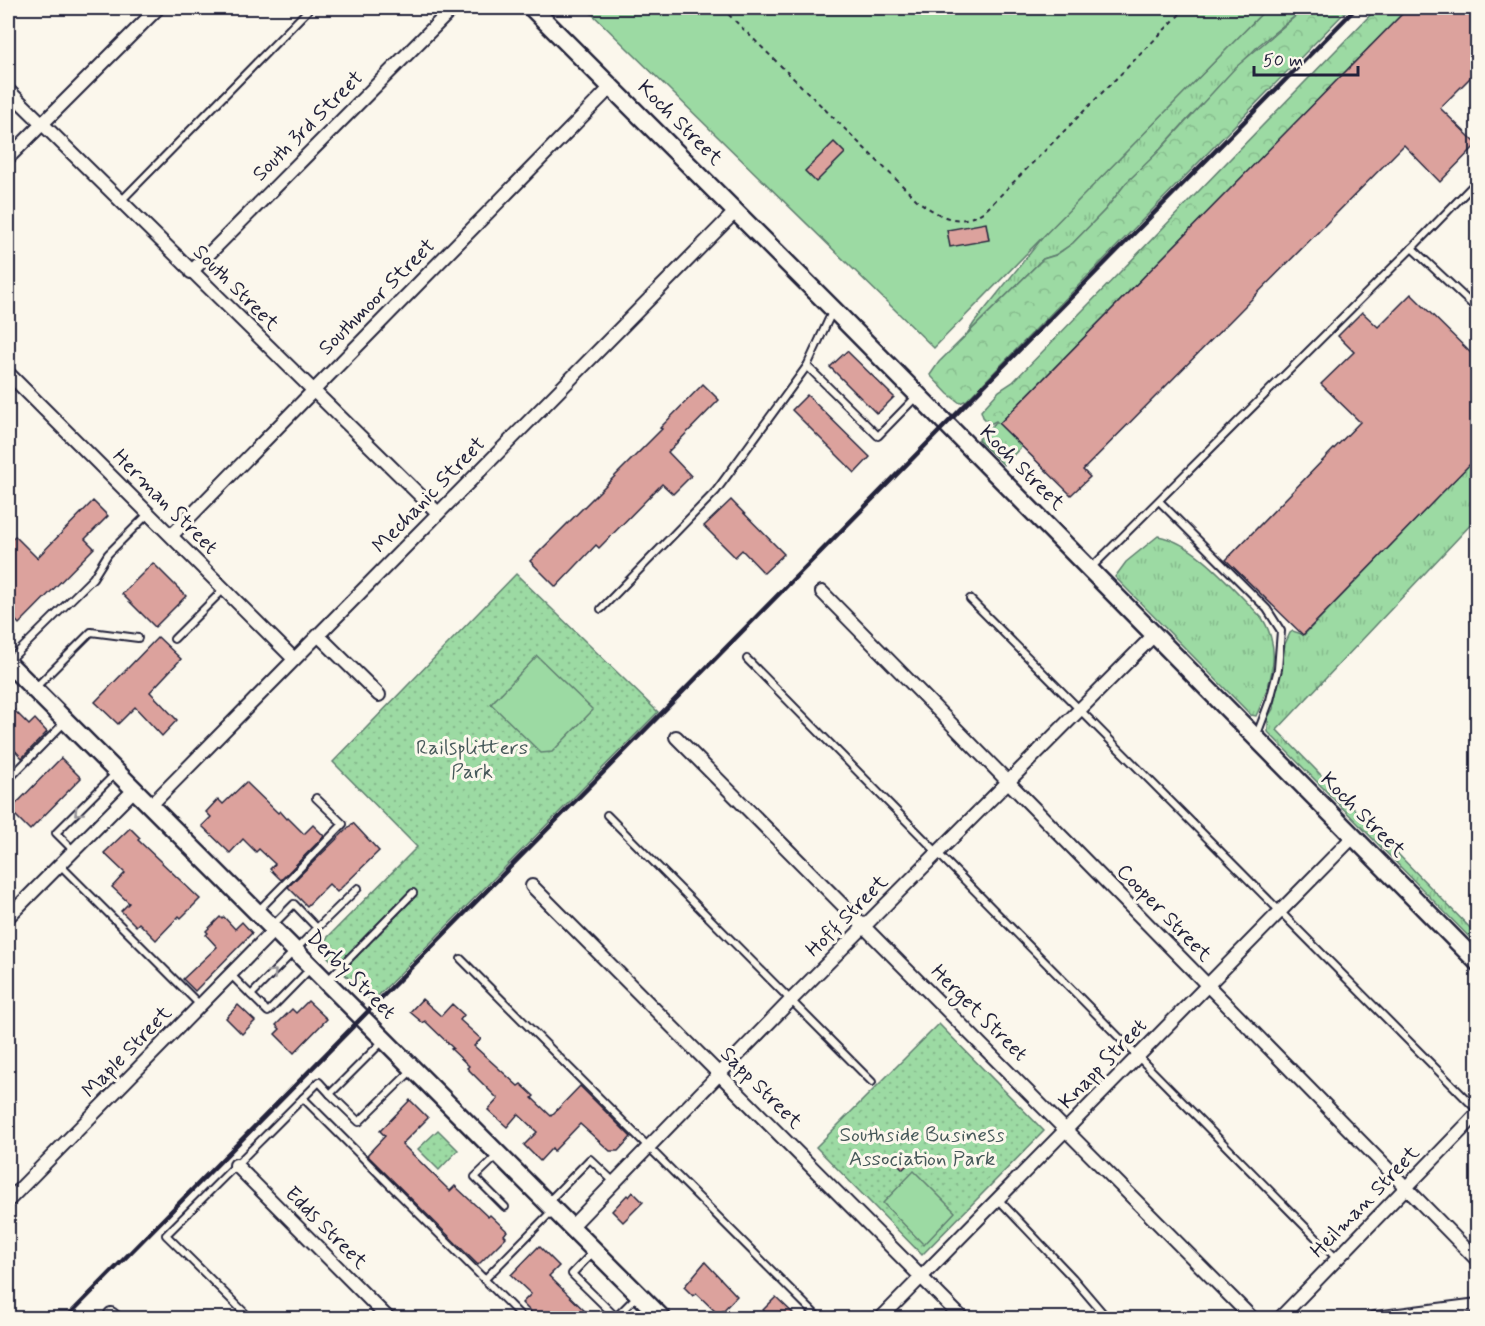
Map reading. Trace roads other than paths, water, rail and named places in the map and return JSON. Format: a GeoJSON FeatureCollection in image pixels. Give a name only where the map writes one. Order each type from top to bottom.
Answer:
{"type":"FeatureCollection","features":[{"type":"Feature","properties":{"kind":"street"},"geometry":{"type":"LineString","coordinates":[[8,158],[158,8]]}},
{"type":"Feature","properties":{"kind":"street","name":"South 3rd Street"},"geometry":{"type":"LineString","coordinates":[[191,272],[453,8]]}},
{"type":"Feature","properties":{"kind":"street","name":"Koch Street"},"geometry":{"type":"LineString","coordinates":[[532,8],[736,211],[1478,963]]}},
{"type":"Feature","properties":{"kind":"street","name":"Southmoor Street"},"geometry":{"type":"LineString","coordinates":[[172,535],[611,87]]}},
{"type":"Feature","properties":{"kind":"street","name":"South Street"},"geometry":{"type":"LineString","coordinates":[[8,90],[438,513]]}},
{"type":"Feature","properties":{"kind":"street","name":"Mechanic Street"},"geometry":{"type":"LineString","coordinates":[[150,806],[736,211]]}},
{"type":"Feature","properties":{"kind":"street","name":"Herman Street"},"geometry":{"type":"LineString","coordinates":[[8,373],[294,659]]}},
{"type":"Feature","properties":{"kind":"street","name":"Cooper Street"},"geometry":{"type":"LineString","coordinates":[[822,592],[1478,1261]]}},
{"type":"Feature","properties":{"kind":"street","name":"Hoff Street"},"geometry":{"type":"LineString","coordinates":[[571,1227],[791,1000],[1154,635]]}},
{"type":"Feature","properties":{"kind":"street"},"geometry":{"type":"LineString","coordinates":[[319,636],[379,694]]}},
{"type":"Feature","properties":{"kind":"street","name":"Derby Street"},"geometry":{"type":"LineString","coordinates":[[8,663],[662,1318]]}},
{"type":"Feature","properties":{"kind":"street","name":"Herget Street"},"geometry":{"type":"LineString","coordinates":[[676,737],[1252,1318]]}},
{"type":"Feature","properties":{"kind":"street"},"geometry":{"type":"LineString","coordinates":[[8,917],[134,790]]}},
{"type":"Feature","properties":{"kind":"street","name":"Knapp Street"},"geometry":{"type":"LineString","coordinates":[[881,1318],[1353,837]]}},
{"type":"Feature","properties":{"kind":"street","name":"Sapp Street"},"geometry":{"type":"LineString","coordinates":[[532,886],[962,1318]]}},
{"type":"Feature","properties":{"kind":"street","name":"Maple Street"},"geometry":{"type":"LineString","coordinates":[[8,1201],[272,928]]}},
{"type":"Feature","properties":{"kind":"street","name":"Heilman Street"},"geometry":{"type":"LineString","coordinates":[[1280,1318],[1478,1112]]}},
{"type":"Feature","properties":{"kind":"street","name":"Edds Street"},"geometry":{"type":"LineString","coordinates":[[236,1165],[388,1318]]}},
{"type":"Feature","properties":{"kind":"street"},"geometry":{"type":"LineString","coordinates":[[1375,1318],[1478,1305]]}},
{"type":"Feature","properties":{"kind":"lane"},"geometry":{"type":"LineString","coordinates":[[121,201],[309,8]]}},
{"type":"Feature","properties":{"kind":"lane"},"geometry":{"type":"LineString","coordinates":[[1090,569],[1478,180]]}},
{"type":"Feature","properties":{"kind":"lane"},"geometry":{"type":"LineString","coordinates":[[1412,248],[1478,310]]}},
{"type":"Feature","properties":{"kind":"lane"},"geometry":{"type":"LineString","coordinates":[[601,609],[716,491],[807,366],[834,310]]}},
{"type":"Feature","properties":{"kind":"lane"},"geometry":{"type":"LineString","coordinates":[[807,366],[878,436],[918,395]]}},
{"type":"Feature","properties":{"kind":"lane"},"geometry":{"type":"LineString","coordinates":[[1159,501],[1267,609],[1281,631],[1275,679],[1256,738]]}},
{"type":"Feature","properties":{"kind":"lane"},"geometry":{"type":"LineString","coordinates":[[8,663],[93,578],[108,554],[149,513]]}},
{"type":"Feature","properties":{"kind":"lane"},"geometry":{"type":"LineString","coordinates":[[174,639],[225,588]]}},
{"type":"Feature","properties":{"kind":"lane"},"geometry":{"type":"LineString","coordinates":[[970,599],[1478,1112]]}},
{"type":"Feature","properties":{"kind":"lane"},"geometry":{"type":"LineString","coordinates":[[33,689],[91,632],[138,638]]}},
{"type":"Feature","properties":{"kind":"lane"},"geometry":{"type":"LineString","coordinates":[[747,659],[1336,1258]]}},
{"type":"Feature","properties":{"kind":"lane"},"geometry":{"type":"LineString","coordinates":[[8,780],[66,722]]}},
{"type":"Feature","properties":{"kind":"lane"},"geometry":{"type":"LineString","coordinates":[[74,851],[56,833],[116,773]]}},
{"type":"Feature","properties":{"kind":"lane"},"geometry":{"type":"LineString","coordinates":[[256,913],[343,824],[316,798]]}},
{"type":"Feature","properties":{"kind":"lane"},"geometry":{"type":"LineString","coordinates":[[607,815],[872,1082]]}},
{"type":"Feature","properties":{"kind":"lane"},"geometry":{"type":"LineString","coordinates":[[60,865],[200,1005]]}},
{"type":"Feature","properties":{"kind":"lane"},"geometry":{"type":"LineString","coordinates":[[251,995],[358,888]]}},
{"type":"Feature","properties":{"kind":"lane"},"geometry":{"type":"LineString","coordinates":[[326,982],[413,893]]}},
{"type":"Feature","properties":{"kind":"lane"},"geometry":{"type":"LineString","coordinates":[[272,928],[294,904],[317,928]]}},
{"type":"Feature","properties":{"kind":"lane"},"geometry":{"type":"LineString","coordinates":[[461,959],[819,1318]]}},
{"type":"Feature","properties":{"kind":"lane"},"geometry":{"type":"LineString","coordinates":[[230,974],[268,1011],[311,968]]}},
{"type":"Feature","properties":{"kind":"lane"},"geometry":{"type":"LineString","coordinates":[[330,1094],[384,1040]]}},
{"type":"Feature","properties":{"kind":"lane"},"geometry":{"type":"LineString","coordinates":[[250,1318],[166,1235],[319,1082],[359,1122],[413,1069]]}},
{"type":"Feature","properties":{"kind":"lane"},"geometry":{"type":"LineString","coordinates":[[303,1098],[523,1318]]}},
{"type":"Feature","properties":{"kind":"lane"},"geometry":{"type":"LineString","coordinates":[[498,1154],[475,1177],[505,1207]]}},
{"type":"Feature","properties":{"kind":"lane"},"geometry":{"type":"LineString","coordinates":[[484,1280],[590,1159],[614,1182]]}},
{"type":"Feature","properties":{"kind":"lane"},"geometry":{"type":"LineString","coordinates":[[998,1199],[1073,1278],[1107,1318]]}},
{"type":"Feature","properties":{"kind":"lane"},"geometry":{"type":"LineString","coordinates":[[595,1251],[573,1274],[616,1317],[639,1295]]}},
{"type":"Feature","properties":{"kind":"railway"},"geometry":{"type":"LineString","coordinates":[[66,1318],[1356,8]]}},
{"type":"Feature","properties":{"kind":"park label","name":"Railsplitters Park"},"geometry":{"type":"Point","coordinates":[472,760]}},
{"type":"Feature","properties":{"kind":"park label","name":"Southside Business Association Park"},"geometry":{"type":"Point","coordinates":[922,1147]}}]}
